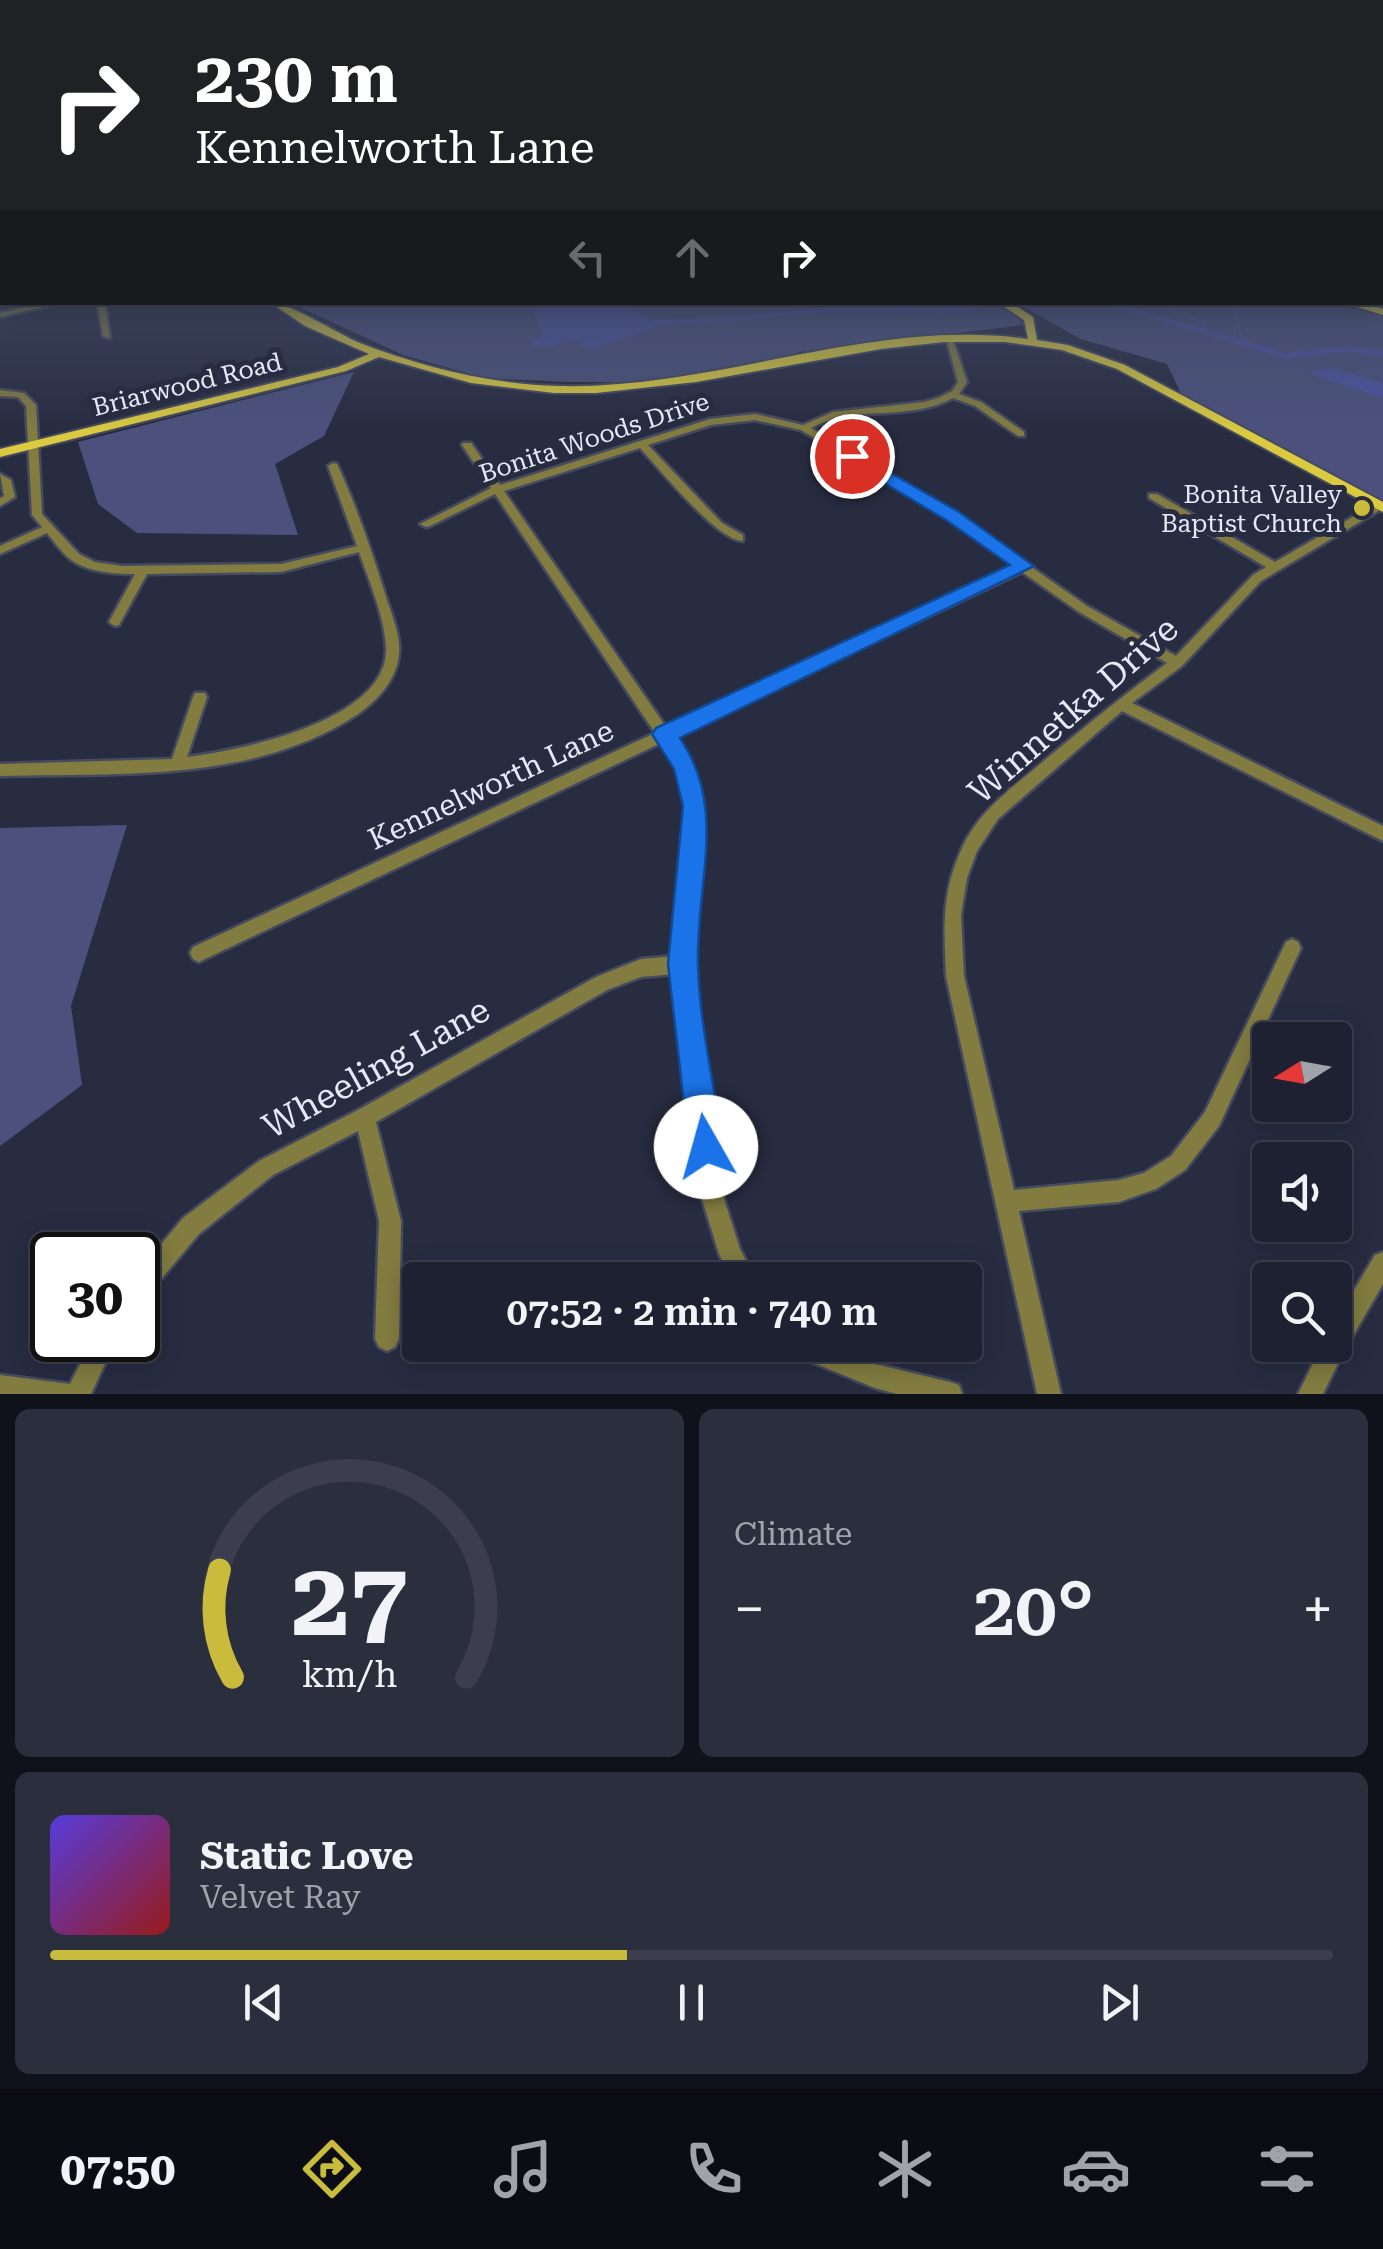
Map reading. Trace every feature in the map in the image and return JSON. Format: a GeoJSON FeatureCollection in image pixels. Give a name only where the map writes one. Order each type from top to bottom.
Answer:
{"type":"FeatureCollection","features":[{"type":"Feature","properties":{"kind":"main road"},"geometry":{"type":"LineString","coordinates":[[280,305],[333,336],[469,381],[612,389],[732,374],[817,354],[1033,334],[1121,367],[1381,507]]}},
{"type":"Feature","properties":{"kind":"main road"},"geometry":{"type":"LineString","coordinates":[[1006,305],[1026,316],[1033,334]]}},
{"type":"Feature","properties":{"kind":"main road"},"geometry":{"type":"LineString","coordinates":[[1357,305],[1383,312]]}},
{"type":"Feature","properties":{"kind":"main road","name":"Briarwood Road"},"geometry":{"type":"LineString","coordinates":[[0,453],[342,369],[382,352]]}},
{"type":"Feature","properties":{"kind":"street"},"geometry":{"type":"LineString","coordinates":[[0,315],[47,305]]}},
{"type":"Feature","properties":{"kind":"street"},"geometry":{"type":"LineString","coordinates":[[102,305],[107,336]]}},
{"type":"Feature","properties":{"kind":"street"},"geometry":{"type":"LineString","coordinates":[[949,340],[962,378],[954,395],[978,404],[1021,434]]}},
{"type":"Feature","properties":{"kind":"street"},"geometry":{"type":"LineString","coordinates":[[0,393],[21,396],[31,405],[35,510],[74,557],[92,565],[143,570],[281,568],[362,548]]}},
{"type":"Feature","properties":{"kind":"street","name":"Bonita Woods Drive"},"geometry":{"type":"LineString","coordinates":[[426,524],[496,490],[733,417],[770,419],[804,428],[838,414],[934,403],[954,395]]}},
{"type":"Feature","properties":{"kind":"street"},"geometry":{"type":"LineString","coordinates":[[804,428],[952,516],[1084,609],[1177,663]]}},
{"type":"Feature","properties":{"kind":"street"},"geometry":{"type":"LineString","coordinates":[[641,443],[718,525],[738,538]]}},
{"type":"Feature","properties":{"kind":"street"},"geometry":{"type":"LineString","coordinates":[[467,445],[685,766],[696,806],[683,964],[713,1199],[735,1262]]}},
{"type":"Feature","properties":{"kind":"street"},"geometry":{"type":"LineString","coordinates":[[0,770],[177,765],[248,752],[324,728],[347,716],[374,693],[390,667],[392,643],[332,466]]}},
{"type":"Feature","properties":{"kind":"street"},"geometry":{"type":"LineString","coordinates":[[0,477],[6,480],[10,496],[0,503]]}},
{"type":"Feature","properties":{"kind":"street"},"geometry":{"type":"LineString","coordinates":[[1153,496],[1273,566]]}},
{"type":"Feature","properties":{"kind":"street","name":"Winnetka Drive"},"geometry":{"type":"LineString","coordinates":[[1048,1394],[954,976],[954,896],[970,848],[993,814],[1121,704],[1177,663],[1254,581],[1273,566],[1381,507]]}},
{"type":"Feature","properties":{"kind":"street"},"geometry":{"type":"LineString","coordinates":[[0,550],[47,529]]}},
{"type":"Feature","properties":{"kind":"street","name":"Kennelworth Lane"},"geometry":{"type":"LineString","coordinates":[[199,952],[1024,566]]}},
{"type":"Feature","properties":{"kind":"street"},"geometry":{"type":"LineString","coordinates":[[115,622],[143,570]]}},
{"type":"Feature","properties":{"kind":"street"},"geometry":{"type":"LineString","coordinates":[[177,765],[200,698]]}},
{"type":"Feature","properties":{"kind":"street"},"geometry":{"type":"LineString","coordinates":[[1121,704],[1383,834]]}},
{"type":"Feature","properties":{"kind":"street"},"geometry":{"type":"LineString","coordinates":[[1006,1201],[1119,1192],[1149,1182],[1178,1164],[1212,1119],[1292,948]]}},
{"type":"Feature","properties":{"kind":"street","name":"Wheeling Lane"},"geometry":{"type":"LineString","coordinates":[[160,1261],[225,1198],[266,1168],[365,1117],[602,983],[641,968],[683,964]]}},
{"type":"Feature","properties":{"kind":"street"},"geometry":{"type":"LineString","coordinates":[[365,1117],[390,1221],[387,1339]]}},
{"type":"Feature","properties":{"kind":"street"},"geometry":{"type":"LineString","coordinates":[[1352,1315],[1383,1263]]}},
{"type":"Feature","properties":{"kind":"street"},"geometry":{"type":"LineString","coordinates":[[78,1394],[93,1362]]}},
{"type":"Feature","properties":{"kind":"street"},"geometry":{"type":"LineString","coordinates":[[833,1362],[885,1381],[950,1394]]}},
{"type":"Feature","properties":{"kind":"street"},"geometry":{"type":"LineString","coordinates":[[1310,1394],[1326,1362]]}},
{"type":"Feature","properties":{"kind":"street"},"geometry":{"type":"LineString","coordinates":[[0,1387],[65,1394]]}},
{"type":"Feature","properties":{"kind":"shaded area"},"geometry":{"type":"Polygon","coordinates":[[[295,305],[996,305],[1015,314],[1024,325],[800,352],[758,365],[645,382],[484,378],[403,355],[295,305]]]}},
{"type":"Feature","properties":{"kind":"shaded area"},"geometry":{"type":"Polygon","coordinates":[[[1020,305],[1339,305],[1383,316],[1383,503],[1181,394],[1167,364],[1081,339],[1020,305]]]}},
{"type":"Feature","properties":{"kind":"shaded area"},"geometry":{"type":"Polygon","coordinates":[[[354,372],[324,436],[275,464],[298,535],[137,533],[98,504],[78,442],[354,372]]]}},
{"type":"Feature","properties":{"kind":"shaded area"},"geometry":{"type":"Polygon","coordinates":[[[127,825],[71,1006],[82,1085],[0,1146],[0,828],[127,825]]]}},
{"type":"Feature","properties":{"kind":"water"},"geometry":{"type":"Polygon","coordinates":[[[546,305],[622,305],[659,323],[593,349],[578,345],[584,340],[576,339],[541,347],[533,346],[532,341],[543,335],[533,311],[546,305]]]}},
{"type":"Feature","properties":{"kind":"water"},"geometry":{"type":"Polygon","coordinates":[[[1335,369],[1383,383],[1383,398],[1309,374],[1335,369]]]}},
{"type":"Feature","properties":{"kind":"waterway"},"geometry":{"type":"LineString","coordinates":[[639,323],[717,321],[863,308],[978,305]]}},
{"type":"Feature","properties":{"kind":"waterway"},"geometry":{"type":"LineString","coordinates":[[1112,305],[1286,356],[1347,349],[1383,353]]}},
{"type":"Feature","properties":{"kind":"waterway"},"geometry":{"type":"LineString","coordinates":[[1170,305],[1176,312],[1203,323],[1204,332]]}},
{"type":"Feature","properties":{"kind":"waterway"},"geometry":{"type":"LineString","coordinates":[[1233,305],[1243,344]]}},
{"type":"Feature","properties":{"kind":"place","name":"Bonita Valley Baptist Church"},"geometry":{"type":"Point","coordinates":[1362,508]}},
{"type":"Feature","properties":{"kind":"route"},"geometry":{"type":"LineString","coordinates":[[706,1147],[683,964],[696,806],[685,766],[664,734],[1024,566],[996,544],[852,456]]}}]}
